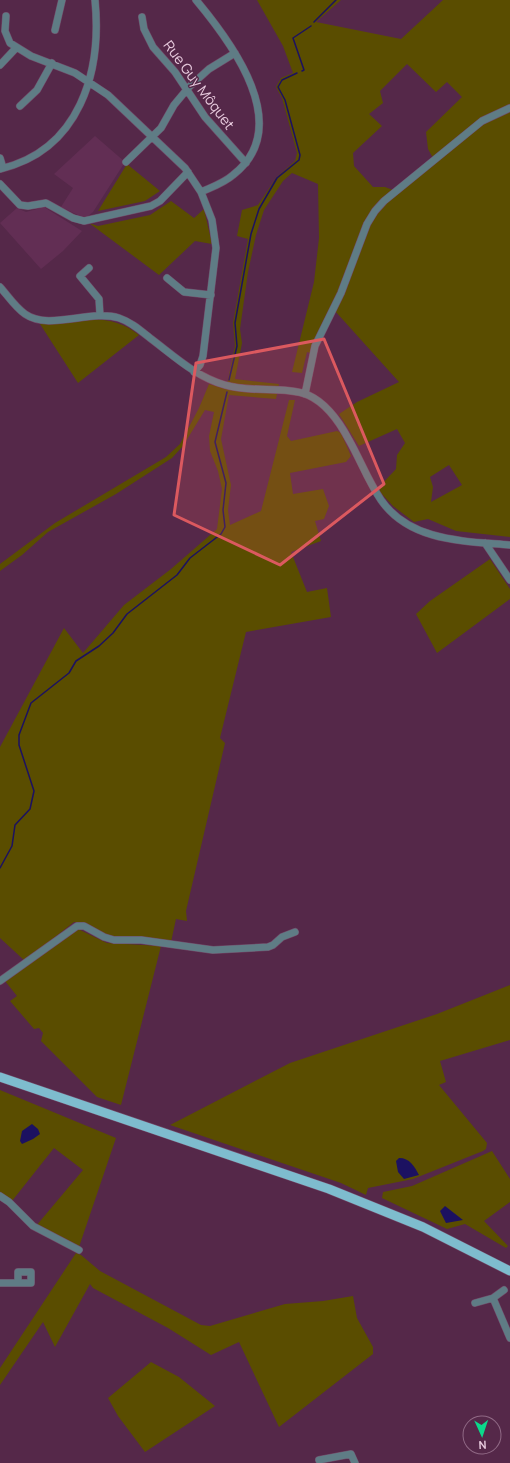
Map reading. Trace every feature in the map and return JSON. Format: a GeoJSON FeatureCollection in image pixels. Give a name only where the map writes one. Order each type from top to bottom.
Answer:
{"type":"FeatureCollection","features":[{"type":"Feature","properties":{"kind":"main road"},"geometry":{"type":"LineString","coordinates":[[0,1076],[329,1189],[428,1229],[510,1270]]}},
{"type":"Feature","properties":{"kind":"street"},"geometry":{"type":"LineString","coordinates":[[55,30],[62,0]]}},
{"type":"Feature","properties":{"kind":"street"},"geometry":{"type":"LineString","coordinates":[[0,158],[1,169],[29,158],[55,139],[77,111],[90,82],[96,50],[97,24],[95,0]]}},
{"type":"Feature","properties":{"kind":"street"},"geometry":{"type":"LineString","coordinates":[[196,0],[235,53],[249,79],[259,116],[256,143],[253,152],[246,163],[229,179],[201,192]]}},
{"type":"Feature","properties":{"kind":"street"},"geometry":{"type":"LineString","coordinates":[[6,16],[6,34],[10,43],[31,56],[71,71],[90,82],[118,103],[188,172],[201,192],[212,220],[215,237],[215,258],[203,356],[200,365],[194,372]]}},
{"type":"Feature","properties":{"kind":"street","name":"Rue Guy Môquet"},"geometry":{"type":"LineString","coordinates":[[142,17],[143,25],[151,43],[175,72],[205,117],[246,163]]}},
{"type":"Feature","properties":{"kind":"street"},"geometry":{"type":"LineString","coordinates":[[0,65],[16,48]]}},
{"type":"Feature","properties":{"kind":"street"},"geometry":{"type":"LineString","coordinates":[[126,162],[164,124],[174,105],[186,90],[209,69],[235,53]]}},
{"type":"Feature","properties":{"kind":"street"},"geometry":{"type":"LineString","coordinates":[[20,106],[37,90],[52,63]]}},
{"type":"Feature","properties":{"kind":"street"},"geometry":{"type":"LineString","coordinates":[[305,394],[313,351],[340,293],[372,216],[384,201],[479,123],[510,108]]}},
{"type":"Feature","properties":{"kind":"street"},"geometry":{"type":"LineString","coordinates":[[0,184],[20,205],[28,206],[46,203],[76,219],[87,220],[151,206],[160,201],[188,172]]}},
{"type":"Feature","properties":{"kind":"street"},"geometry":{"type":"LineString","coordinates":[[89,268],[80,276],[99,299],[100,315]]}},
{"type":"Feature","properties":{"kind":"street"},"geometry":{"type":"LineString","coordinates":[[167,278],[184,292],[211,295]]}},
{"type":"Feature","properties":{"kind":"street"},"geometry":{"type":"LineString","coordinates":[[0,287],[21,311],[36,319],[47,320],[100,315],[118,318],[130,323],[194,372],[215,382],[234,388],[296,392],[305,394],[320,403],[338,422],[380,499],[397,517],[416,529],[434,536],[510,545]]}},
{"type":"Feature","properties":{"kind":"street"},"geometry":{"type":"LineString","coordinates":[[485,543],[510,580]]}},
{"type":"Feature","properties":{"kind":"street"},"geometry":{"type":"LineString","coordinates":[[0,981],[77,926],[84,926],[111,939],[140,940],[213,950],[268,947],[274,945],[282,937],[295,932]]}},
{"type":"Feature","properties":{"kind":"street"},"geometry":{"type":"LineString","coordinates":[[0,1196],[9,1202],[33,1226],[79,1250]]}},
{"type":"Feature","properties":{"kind":"street"},"geometry":{"type":"LineString","coordinates":[[0,1283],[18,1283]]}},
{"type":"Feature","properties":{"kind":"street"},"geometry":{"type":"LineString","coordinates":[[475,1303],[493,1298],[504,1290]]}},
{"type":"Feature","properties":{"kind":"street"},"geometry":{"type":"LineString","coordinates":[[493,1298],[510,1338]]}},
{"type":"Feature","properties":{"kind":"street"},"geometry":{"type":"LineString","coordinates":[[319,1460],[351,1454],[355,1463]]}},
{"type":"Feature","properties":{"kind":"highlighted area"},"geometry":{"type":"Polygon","coordinates":[[[324,339],[384,484],[280,565],[174,515],[196,363],[324,339]]]}},
{"type":"Feature","properties":{"kind":"shaded area"},"geometry":{"type":"Polygon","coordinates":[[[257,0],[341,0],[316,22],[401,39],[443,0],[510,0],[510,537],[456,531],[428,519],[414,522],[393,506],[380,492],[379,487],[396,469],[397,455],[405,443],[397,429],[359,446],[339,414],[357,402],[399,382],[335,311],[331,309],[310,353],[307,352],[302,373],[292,372],[314,282],[319,238],[318,184],[292,173],[283,181],[264,210],[256,235],[248,272],[240,329],[242,343],[235,379],[279,384],[276,399],[229,395],[221,439],[231,485],[228,510],[230,525],[261,511],[289,400],[295,400],[287,436],[291,441],[337,431],[341,433],[351,456],[346,462],[290,473],[293,494],[323,489],[329,506],[324,519],[315,521],[321,541],[291,552],[307,592],[327,588],[331,617],[246,632],[220,738],[225,743],[186,911],[187,921],[176,919],[171,942],[111,937],[74,922],[25,961],[0,938],[0,747],[64,628],[83,653],[124,605],[171,569],[217,529],[222,489],[218,471],[210,451],[209,436],[214,412],[205,410],[183,446],[172,458],[116,494],[48,532],[22,555],[0,571],[0,564],[55,523],[166,457],[180,444],[199,408],[209,384],[226,389],[235,346],[233,323],[248,239],[237,236],[242,210],[258,205],[276,178],[295,161],[297,153],[282,98],[276,87],[281,78],[293,73],[283,46],[257,0]],[[407,64],[380,91],[383,103],[369,114],[382,126],[353,153],[354,166],[373,187],[385,187],[393,190],[433,158],[428,149],[426,132],[462,97],[447,82],[436,92],[407,64]],[[449,465],[430,477],[433,487],[431,502],[462,485],[449,465]]]}},
{"type":"Feature","properties":{"kind":"shaded area"},"geometry":{"type":"Polygon","coordinates":[[[95,136],[125,162],[93,212],[88,216],[82,217],[61,207],[73,188],[54,174],[95,136]]]}},
{"type":"Feature","properties":{"kind":"shaded area"},"geometry":{"type":"Polygon","coordinates":[[[127,164],[160,191],[145,201],[98,211],[127,164]]]}},
{"type":"Feature","properties":{"kind":"shaded area"},"geometry":{"type":"Polygon","coordinates":[[[171,201],[194,218],[204,209],[212,244],[195,241],[159,275],[89,223],[98,226],[150,215],[171,201]]]}},
{"type":"Feature","properties":{"kind":"shaded area"},"geometry":{"type":"Polygon","coordinates":[[[44,207],[82,231],[63,251],[41,269],[0,223],[17,208],[26,212],[44,207]]]}},
{"type":"Feature","properties":{"kind":"shaded area"},"geometry":{"type":"Polygon","coordinates":[[[92,319],[117,323],[139,335],[78,383],[40,324],[92,319]]]}},
{"type":"Feature","properties":{"kind":"shaded area"},"geometry":{"type":"Polygon","coordinates":[[[490,559],[510,589],[510,599],[437,653],[416,614],[430,601],[490,559]]]}},
{"type":"Feature","properties":{"kind":"shaded area"},"geometry":{"type":"Polygon","coordinates":[[[78,929],[107,943],[161,946],[121,1105],[97,1097],[41,1041],[43,1033],[39,1028],[34,1029],[10,1001],[17,996],[5,981],[78,929]]]}},
{"type":"Feature","properties":{"kind":"shaded area"},"geometry":{"type":"Polygon","coordinates":[[[510,985],[510,1040],[440,1061],[446,1082],[439,1085],[487,1143],[486,1149],[483,1151],[413,1179],[368,1188],[366,1195],[341,1183],[170,1125],[290,1063],[437,1014],[510,985]]]}},
{"type":"Feature","properties":{"kind":"shaded area"},"geometry":{"type":"Polygon","coordinates":[[[0,1090],[116,1138],[79,1247],[36,1226],[83,1170],[54,1148],[12,1201],[0,1194],[0,1090]]]}},
{"type":"Feature","properties":{"kind":"shaded area"},"geometry":{"type":"Polygon","coordinates":[[[32,1124],[38,1129],[40,1134],[22,1144],[20,1141],[22,1131],[32,1124]]]}},
{"type":"Feature","properties":{"kind":"shaded area"},"geometry":{"type":"Polygon","coordinates":[[[492,1151],[510,1179],[510,1202],[484,1221],[508,1246],[506,1248],[465,1224],[447,1229],[382,1198],[383,1192],[412,1186],[492,1151]]]}},
{"type":"Feature","properties":{"kind":"shaded area"},"geometry":{"type":"Polygon","coordinates":[[[399,1158],[409,1161],[419,1175],[404,1179],[398,1172],[396,1161],[399,1158]]]}},
{"type":"Feature","properties":{"kind":"shaded area"},"geometry":{"type":"Polygon","coordinates":[[[445,1206],[463,1220],[446,1223],[440,1211],[445,1206]]]}},
{"type":"Feature","properties":{"kind":"shaded area"},"geometry":{"type":"Polygon","coordinates":[[[76,1253],[81,1255],[100,1271],[201,1325],[210,1326],[285,1304],[323,1301],[353,1296],[357,1318],[373,1347],[373,1354],[279,1427],[239,1342],[211,1355],[168,1328],[93,1288],[90,1284],[55,1347],[43,1322],[0,1385],[0,1368],[76,1253]]]}},
{"type":"Feature","properties":{"kind":"shaded area"},"geometry":{"type":"Polygon","coordinates":[[[151,1362],[179,1377],[215,1406],[145,1452],[118,1416],[108,1398],[151,1362]]]}},
{"type":"Feature","properties":{"kind":"waterway"},"geometry":{"type":"LineString","coordinates":[[314,22],[336,0]]}},
{"type":"Feature","properties":{"kind":"waterway"},"geometry":{"type":"LineString","coordinates":[[302,71],[304,70],[293,38],[311,26]]}},
{"type":"Feature","properties":{"kind":"waterway"},"geometry":{"type":"LineString","coordinates":[[229,380],[237,346],[235,323],[251,234],[259,209],[277,178],[299,160],[300,155],[285,100],[278,87],[282,80],[297,73]]}},
{"type":"Feature","properties":{"kind":"waterway"},"geometry":{"type":"LineString","coordinates":[[0,868],[12,846],[15,825],[30,809],[34,791],[19,745],[19,735],[31,703],[69,673],[76,661],[99,646],[113,633],[127,614],[177,575],[190,558],[221,534],[225,527],[223,510],[226,483],[215,442],[227,392]]}}]}
